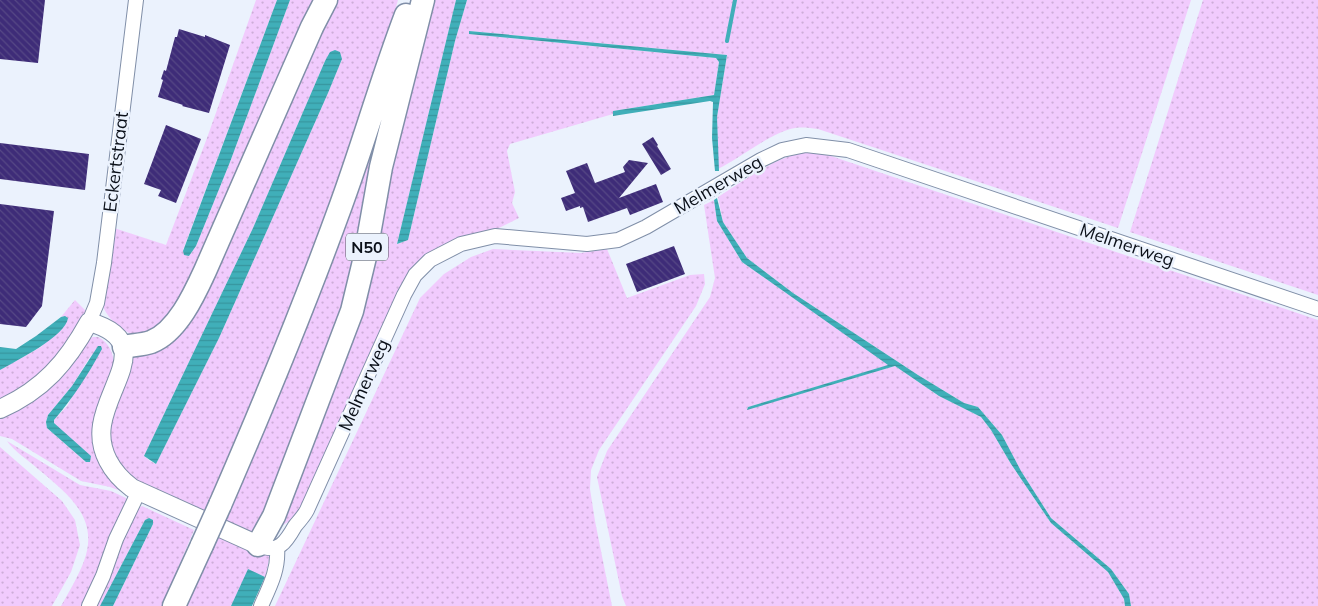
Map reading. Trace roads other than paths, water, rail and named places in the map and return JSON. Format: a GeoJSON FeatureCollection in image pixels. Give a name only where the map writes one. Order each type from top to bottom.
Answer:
{"type":"FeatureCollection","features":[{"type":"Feature","properties":{"kind":"highway"},"geometry":{"type":"LineString","coordinates":[[124,348],[144,344],[161,336],[170,328],[189,303],[326,0]]}},
{"type":"Feature","properties":{"kind":"highway","name":"N50"},"geometry":{"type":"LineString","coordinates":[[394,48],[404,0]]}},
{"type":"Feature","properties":{"kind":"highway","name":"N50"},"geometry":{"type":"LineString","coordinates":[[174,606],[262,409],[307,295],[341,204],[412,0]]}},
{"type":"Feature","properties":{"kind":"highway","name":"N50"},"geometry":{"type":"LineString","coordinates":[[268,546],[269,527],[352,311],[365,257],[384,158],[423,0]]}},
{"type":"Feature","properties":{"kind":"street","name":"Eckertstraat"},"geometry":{"type":"LineString","coordinates":[[89,322],[97,303],[104,263],[136,0]]}},
{"type":"Feature","properties":{"kind":"street","name":"Melmerweg"},"geometry":{"type":"LineString","coordinates":[[268,546],[287,542],[312,502],[404,295],[415,275],[430,260],[461,244],[495,236],[587,244],[618,240],[646,227],[761,160],[790,148],[806,145],[848,150],[1318,309]]}},
{"type":"Feature","properties":{"kind":"street"},"geometry":{"type":"LineString","coordinates":[[0,409],[29,394],[41,385],[73,351],[89,322],[109,328],[117,335],[124,348],[122,367],[103,420],[102,442],[104,451],[115,473],[138,491],[268,546],[278,561],[261,606]]}},
{"type":"Feature","properties":{"kind":"street"},"geometry":{"type":"LineString","coordinates":[[89,606],[138,491]]}},
{"type":"Feature","properties":{"kind":"water"},"geometry":{"type":"Polygon","coordinates":[[[277,0],[290,0],[230,162],[196,246],[189,256],[184,255],[183,251],[277,0]]]}},
{"type":"Feature","properties":{"kind":"water"},"geometry":{"type":"Polygon","coordinates":[[[456,0],[467,0],[455,41],[408,240],[397,244],[456,0]]]}},
{"type":"Feature","properties":{"kind":"water"},"geometry":{"type":"Polygon","coordinates":[[[469,31],[727,55],[717,117],[719,171],[715,171],[712,138],[713,102],[613,116],[613,111],[714,95],[719,62],[716,58],[469,34],[469,31]]]}},
{"type":"Feature","properties":{"kind":"water"},"geometry":{"type":"Polygon","coordinates":[[[335,50],[340,52],[342,59],[328,93],[219,338],[156,464],[144,456],[253,228],[325,61],[330,52],[335,50]]]}},
{"type":"Feature","properties":{"kind":"water"},"geometry":{"type":"Polygon","coordinates":[[[717,198],[723,222],[747,258],[793,293],[918,375],[964,403],[978,407],[1002,435],[1021,471],[1051,518],[1111,569],[1129,594],[1131,606],[1125,606],[1124,599],[1108,572],[1051,523],[981,417],[939,396],[895,366],[747,410],[748,407],[888,365],[742,262],[717,221],[714,200],[717,198]]]}},
{"type":"Feature","properties":{"kind":"water"},"geometry":{"type":"Polygon","coordinates":[[[65,316],[68,318],[65,325],[50,340],[0,370],[0,347],[16,349],[65,316]]]}},
{"type":"Feature","properties":{"kind":"water"},"geometry":{"type":"Polygon","coordinates":[[[98,346],[101,346],[102,349],[91,368],[74,395],[54,420],[54,423],[91,456],[90,462],[86,462],[47,428],[46,422],[48,415],[72,386],[98,346]]]}},
{"type":"Feature","properties":{"kind":"water"},"geometry":{"type":"Polygon","coordinates":[[[149,518],[153,520],[153,524],[113,606],[100,606],[145,520],[149,518]]]}},
{"type":"Feature","properties":{"kind":"water"},"geometry":{"type":"Polygon","coordinates":[[[248,569],[265,577],[252,606],[231,606],[248,569]]]}},
{"type":"Feature","properties":{"kind":"waterway"},"geometry":{"type":"LineString","coordinates":[[727,41],[735,0]]}}]}
